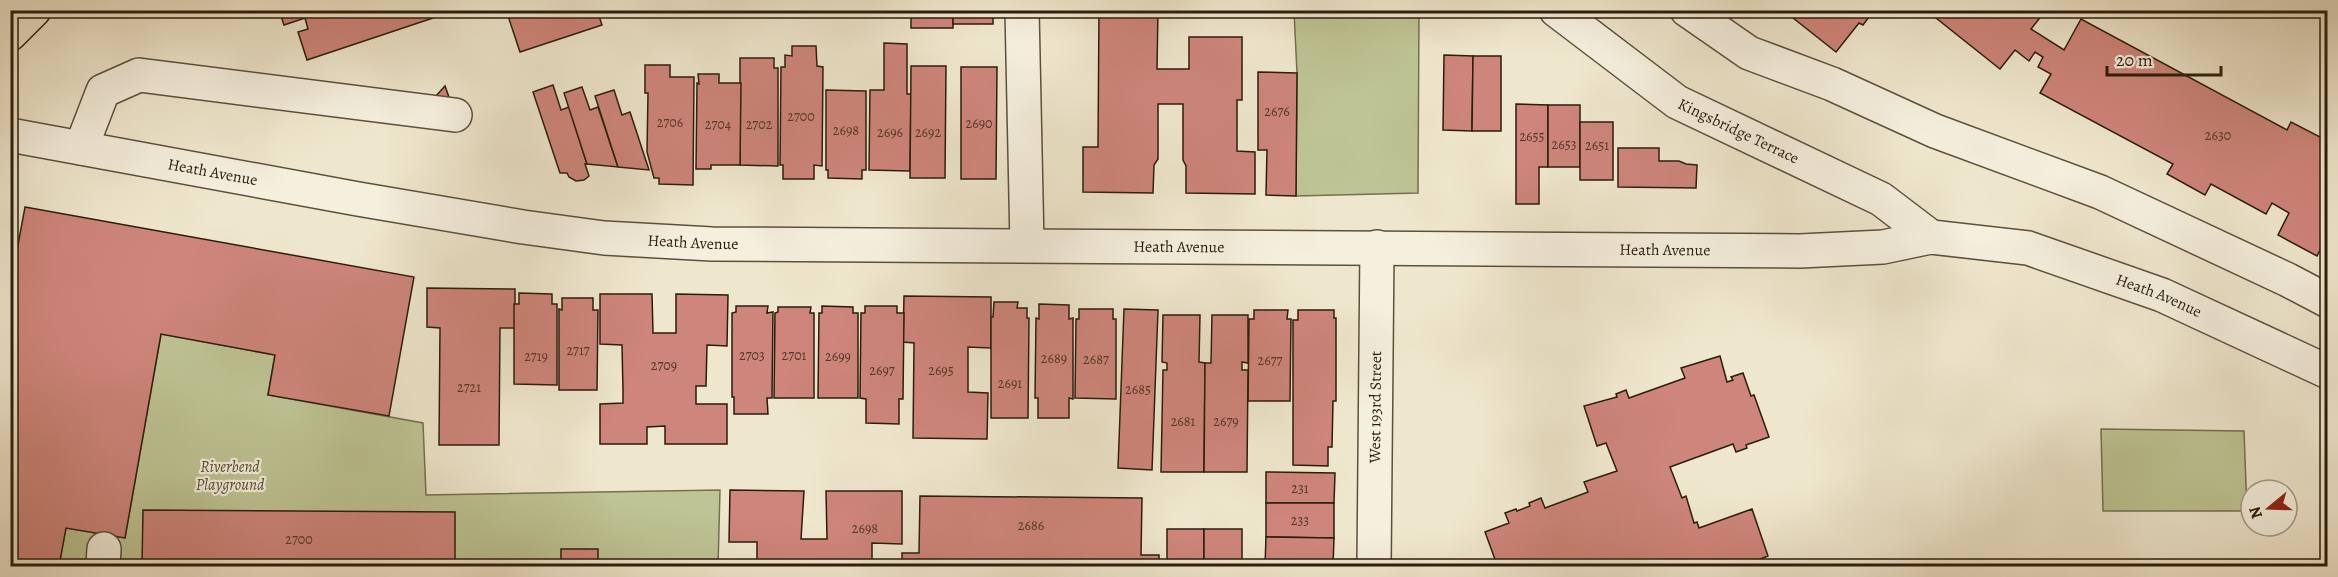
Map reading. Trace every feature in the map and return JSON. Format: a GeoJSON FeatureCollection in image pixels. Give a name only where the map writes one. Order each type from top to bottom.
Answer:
{"type":"FeatureCollection","features":[{"type":"Feature","properties":{"kind":"main road"},"geometry":{"type":"LineString","coordinates":[[10,34],[34,10]]}},
{"type":"Feature","properties":{"kind":"street"},"geometry":{"type":"LineString","coordinates":[[1022,10],[1028,245]]}},
{"type":"Feature","properties":{"kind":"street","name":"Kingsbridge Terrace"},"geometry":{"type":"LineString","coordinates":[[1556,10],[1677,102],[1881,199],[1931,237]]}},
{"type":"Feature","properties":{"kind":"street"},"geometry":{"type":"LineString","coordinates":[[1687,10],[1749,53],[1832,84],[1935,131],[2100,192],[2328,301]]}},
{"type":"Feature","properties":{"kind":"street"},"geometry":{"type":"LineString","coordinates":[[81,148],[103,91],[139,75],[455,115]]}},
{"type":"Feature","properties":{"kind":"street","name":"Heath Avenue"},"geometry":{"type":"LineString","coordinates":[[10,135],[523,227],[604,238],[712,244],[1800,250],[1882,247],[1931,237],[2028,248],[2162,295],[2328,372]]}},
{"type":"Feature","properties":{"kind":"street","name":"West 193rd Street"},"geometry":{"type":"LineString","coordinates":[[1374,567],[1377,247]]}},
{"type":"Feature","properties":{"kind":"green space"},"geometry":{"type":"Polygon","coordinates":[[[1294,11],[1419,11],[1418,193],[1296,196],[1297,73],[1294,11]]]}},
{"type":"Feature","properties":{"kind":"green space","name":"Riverbend Playground"},"geometry":{"type":"Polygon","coordinates":[[[161,334],[275,355],[268,395],[423,423],[426,495],[720,490],[718,566],[59,566],[66,528],[125,538],[161,334]]]}},
{"type":"Feature","properties":{"kind":"green space"},"geometry":{"type":"Polygon","coordinates":[[[2101,429],[2244,431],[2246,478],[2239,478],[2239,511],[2103,511],[2101,429]]]}},
{"type":"Feature","properties":{"kind":"building"},"geometry":{"type":"Polygon","coordinates":[[[279,10],[457,10],[307,60],[298,32],[308,29],[305,18],[284,25],[279,10]]]}},
{"type":"Feature","properties":{"kind":"building"},"geometry":{"type":"Polygon","coordinates":[[[506,10],[597,10],[602,25],[520,52],[506,10]]]}},
{"type":"Feature","properties":{"kind":"building"},"geometry":{"type":"Polygon","coordinates":[[[911,10],[953,10],[953,28],[911,28],[911,10]]]}},
{"type":"Feature","properties":{"kind":"building"},"geometry":{"type":"Polygon","coordinates":[[[953,10],[993,10],[993,24],[953,24],[953,10]]]}},
{"type":"Feature","properties":{"kind":"building"},"geometry":{"type":"Polygon","coordinates":[[[1099,10],[1158,10],[1157,69],[1189,69],[1189,37],[1242,37],[1242,100],[1237,100],[1237,151],[1255,152],[1255,194],[1186,193],[1186,166],[1183,160],[1183,104],[1158,104],[1158,159],[1154,165],[1153,193],[1083,192],[1083,147],[1098,147],[1099,10]]]}},
{"type":"Feature","properties":{"kind":"building"},"geometry":{"type":"Polygon","coordinates":[[[1783,10],[1874,10],[1863,25],[1859,23],[1836,52],[1783,10]]]}},
{"type":"Feature","properties":{"kind":"building"},"geometry":{"type":"Polygon","coordinates":[[[1926,10],[2046,10],[2031,29],[2064,50],[2081,19],[2287,130],[2291,122],[2328,141],[2325,150],[2328,151],[2328,235],[2317,256],[2278,235],[2289,213],[2272,203],[2266,214],[2211,184],[2205,195],[2167,174],[2173,164],[2040,93],[2051,74],[2038,67],[2043,57],[2035,52],[2029,61],[2015,50],[2000,69],[1926,10]]]}},
{"type":"Feature","properties":{"kind":"building"},"geometry":{"type":"Polygon","coordinates":[[[884,43],[907,44],[907,94],[911,94],[910,171],[869,170],[870,90],[884,90],[884,43]]]}},
{"type":"Feature","properties":{"kind":"building"},"geometry":{"type":"Polygon","coordinates":[[[792,46],[816,46],[817,66],[823,67],[822,166],[814,165],[814,179],[783,179],[783,165],[780,165],[781,67],[785,67],[785,55],[792,56],[792,46]]]}},
{"type":"Feature","properties":{"kind":"building"},"geometry":{"type":"Polygon","coordinates":[[[1444,55],[1473,56],[1472,131],[1443,130],[1444,55]]]}},
{"type":"Feature","properties":{"kind":"building"},"geometry":{"type":"Polygon","coordinates":[[[1473,56],[1501,56],[1501,131],[1472,131],[1473,56]]]}},
{"type":"Feature","properties":{"kind":"building"},"geometry":{"type":"Polygon","coordinates":[[[740,58],[774,58],[774,68],[778,68],[778,166],[740,165],[740,58]]]}},
{"type":"Feature","properties":{"kind":"building"},"geometry":{"type":"Polygon","coordinates":[[[645,65],[670,65],[670,77],[694,77],[693,185],[659,184],[659,178],[654,178],[647,152],[648,93],[645,93],[645,65]]]}},
{"type":"Feature","properties":{"kind":"building"},"geometry":{"type":"Polygon","coordinates":[[[911,66],[946,66],[945,178],[910,178],[911,66]]]}},
{"type":"Feature","properties":{"kind":"building"},"geometry":{"type":"Polygon","coordinates":[[[961,67],[997,67],[996,179],[961,179],[961,67]]]}},
{"type":"Feature","properties":{"kind":"building"},"geometry":{"type":"Polygon","coordinates":[[[1258,72],[1297,73],[1296,196],[1266,195],[1267,150],[1258,150],[1258,72]]]}},
{"type":"Feature","properties":{"kind":"building"},"geometry":{"type":"Polygon","coordinates":[[[698,74],[719,74],[719,83],[741,83],[740,165],[711,165],[711,169],[696,169],[698,74]]]}},
{"type":"Feature","properties":{"kind":"building"},"geometry":{"type":"Polygon","coordinates":[[[553,85],[561,110],[569,107],[587,164],[585,164],[589,176],[584,180],[576,181],[567,173],[560,173],[533,92],[553,85]]]}},
{"type":"Feature","properties":{"kind":"building"},"geometry":{"type":"Polygon","coordinates":[[[445,86],[450,100],[435,97],[445,86]]]}},
{"type":"Feature","properties":{"kind":"building"},"geometry":{"type":"Polygon","coordinates":[[[582,87],[590,110],[598,107],[618,167],[587,164],[564,93],[582,87]]]}},
{"type":"Feature","properties":{"kind":"building"},"geometry":{"type":"Polygon","coordinates":[[[614,90],[622,115],[630,112],[649,170],[618,167],[595,96],[614,90]]]}},
{"type":"Feature","properties":{"kind":"building"},"geometry":{"type":"Polygon","coordinates":[[[826,90],[866,91],[866,170],[862,170],[862,179],[828,178],[828,170],[826,170],[826,90]]]}},
{"type":"Feature","properties":{"kind":"building"},"geometry":{"type":"Polygon","coordinates":[[[1516,104],[1548,105],[1548,167],[1539,167],[1539,204],[1516,204],[1516,104]]]}},
{"type":"Feature","properties":{"kind":"building"},"geometry":{"type":"Polygon","coordinates":[[[1548,105],[1580,105],[1580,167],[1548,167],[1548,105]]]}},
{"type":"Feature","properties":{"kind":"building"},"geometry":{"type":"Polygon","coordinates":[[[1580,122],[1613,122],[1613,180],[1580,180],[1580,122]]]}},
{"type":"Feature","properties":{"kind":"building"},"geometry":{"type":"Polygon","coordinates":[[[1618,148],[1659,148],[1659,161],[1679,161],[1697,165],[1696,188],[1618,187],[1618,148]]]}},
{"type":"Feature","properties":{"kind":"building"},"geometry":{"type":"Polygon","coordinates":[[[25,207],[414,277],[389,416],[268,395],[275,355],[161,334],[125,538],[66,528],[59,566],[10,566],[10,288],[25,207]]]}},
{"type":"Feature","properties":{"kind":"building"},"geometry":{"type":"Polygon","coordinates":[[[427,288],[515,289],[515,328],[500,328],[499,445],[439,445],[440,328],[427,327],[427,288]]]}},
{"type":"Feature","properties":{"kind":"building"},"geometry":{"type":"Polygon","coordinates":[[[519,293],[552,294],[552,304],[557,304],[557,385],[514,384],[514,304],[519,304],[519,293]]]}},
{"type":"Feature","properties":{"kind":"building"},"geometry":{"type":"Polygon","coordinates":[[[600,294],[652,294],[653,333],[676,333],[676,294],[728,295],[727,346],[707,345],[706,386],[696,386],[696,404],[727,404],[727,444],[665,444],[665,426],[647,427],[647,444],[600,444],[600,404],[623,403],[623,391],[622,345],[600,344],[600,294]]]}},
{"type":"Feature","properties":{"kind":"building"},"geometry":{"type":"Polygon","coordinates":[[[904,296],[991,297],[991,348],[968,347],[968,392],[988,393],[987,439],[913,438],[914,343],[903,342],[904,296]]]}},
{"type":"Feature","properties":{"kind":"building"},"geometry":{"type":"Polygon","coordinates":[[[562,298],[593,298],[593,310],[598,310],[597,390],[559,390],[559,309],[562,310],[562,298]]]}},
{"type":"Feature","properties":{"kind":"building"},"geometry":{"type":"Polygon","coordinates":[[[994,302],[1018,302],[1017,308],[1027,308],[1027,318],[1029,318],[1028,418],[991,418],[991,317],[993,317],[994,302]]]}},
{"type":"Feature","properties":{"kind":"building"},"geometry":{"type":"Polygon","coordinates":[[[1039,304],[1069,305],[1069,319],[1073,318],[1073,399],[1069,398],[1069,418],[1038,418],[1038,398],[1035,398],[1036,318],[1039,319],[1039,304]]]}},
{"type":"Feature","properties":{"kind":"building"},"geometry":{"type":"Polygon","coordinates":[[[736,306],[768,306],[767,313],[773,312],[772,398],[767,398],[768,414],[734,414],[732,313],[736,312],[736,306]]]}},
{"type":"Feature","properties":{"kind":"building"},"geometry":{"type":"Polygon","coordinates":[[[822,306],[853,307],[853,313],[858,313],[858,398],[818,398],[819,313],[822,313],[822,306]]]}},
{"type":"Feature","properties":{"kind":"building"},"geometry":{"type":"Polygon","coordinates":[[[865,306],[897,306],[897,313],[904,313],[903,399],[899,399],[899,424],[866,423],[866,399],[860,398],[861,313],[865,313],[865,306]]]}},
{"type":"Feature","properties":{"kind":"building"},"geometry":{"type":"Polygon","coordinates":[[[778,307],[811,307],[810,313],[814,313],[814,398],[774,398],[775,313],[778,312],[778,307]]]}},
{"type":"Feature","properties":{"kind":"building"},"geometry":{"type":"Polygon","coordinates":[[[1079,309],[1113,309],[1113,319],[1116,319],[1116,399],[1075,398],[1076,319],[1079,319],[1079,309]]]}},
{"type":"Feature","properties":{"kind":"building"},"geometry":{"type":"Polygon","coordinates":[[[1124,309],[1158,310],[1152,470],[1118,468],[1124,309]]]}},
{"type":"Feature","properties":{"kind":"building"},"geometry":{"type":"Polygon","coordinates":[[[1254,310],[1288,310],[1287,319],[1291,319],[1290,401],[1248,401],[1249,319],[1254,319],[1254,310]]]}},
{"type":"Feature","properties":{"kind":"building"},"geometry":{"type":"Polygon","coordinates":[[[1298,310],[1334,310],[1334,318],[1336,318],[1336,401],[1333,401],[1332,447],[1328,447],[1328,466],[1293,465],[1293,320],[1298,320],[1298,310]]]}},
{"type":"Feature","properties":{"kind":"building"},"geometry":{"type":"Polygon","coordinates":[[[1163,315],[1200,315],[1199,362],[1205,363],[1204,472],[1161,472],[1163,370],[1167,370],[1167,363],[1162,362],[1163,315]]]}},
{"type":"Feature","properties":{"kind":"building"},"geometry":{"type":"Polygon","coordinates":[[[1212,315],[1248,315],[1248,363],[1242,362],[1242,370],[1248,370],[1247,472],[1204,472],[1205,363],[1211,363],[1212,315]]]}},
{"type":"Feature","properties":{"kind":"building"},"geometry":{"type":"Polygon","coordinates":[[[1720,356],[1727,382],[1733,380],[1731,377],[1743,373],[1751,396],[1754,395],[1769,437],[1746,445],[1747,448],[1736,452],[1733,444],[1670,467],[1682,498],[1686,496],[1694,523],[1697,522],[1699,528],[1752,509],[1768,556],[1753,562],[1755,566],[1608,566],[1606,562],[1594,566],[1501,566],[1499,561],[1496,562],[1485,532],[1509,523],[1505,513],[1530,506],[1529,503],[1541,498],[1545,508],[1588,492],[1584,482],[1617,471],[1606,443],[1597,446],[1584,406],[1617,397],[1616,394],[1626,390],[1629,398],[1685,378],[1681,368],[1720,356]]]}},
{"type":"Feature","properties":{"kind":"building"},"geometry":{"type":"Polygon","coordinates":[[[1266,472],[1335,473],[1334,503],[1266,503],[1266,472]]]}},
{"type":"Feature","properties":{"kind":"building"},"geometry":{"type":"Polygon","coordinates":[[[730,490],[804,491],[801,539],[827,539],[826,491],[902,491],[902,544],[872,543],[872,566],[757,566],[757,542],[729,542],[730,490]]]}},
{"type":"Feature","properties":{"kind":"building"},"geometry":{"type":"Polygon","coordinates":[[[920,496],[1142,498],[1141,555],[1159,555],[1159,566],[902,566],[902,553],[919,553],[920,496]]]}},
{"type":"Feature","properties":{"kind":"building"},"geometry":{"type":"Polygon","coordinates":[[[1266,503],[1334,503],[1334,538],[1266,537],[1266,503]]]}},
{"type":"Feature","properties":{"kind":"building"},"geometry":{"type":"Polygon","coordinates":[[[143,510],[455,512],[455,566],[142,566],[143,510]]]}},
{"type":"Feature","properties":{"kind":"building"},"geometry":{"type":"Polygon","coordinates":[[[1167,529],[1204,529],[1204,566],[1167,566],[1167,529]]]}},
{"type":"Feature","properties":{"kind":"building"},"geometry":{"type":"Polygon","coordinates":[[[1204,529],[1242,529],[1242,566],[1204,566],[1204,529]]]}},
{"type":"Feature","properties":{"kind":"building"},"geometry":{"type":"Polygon","coordinates":[[[1266,537],[1334,538],[1333,566],[1265,566],[1266,537]]]}},
{"type":"Feature","properties":{"kind":"building"},"geometry":{"type":"Polygon","coordinates":[[[561,549],[598,549],[598,566],[561,566],[561,549]]]}}]}
